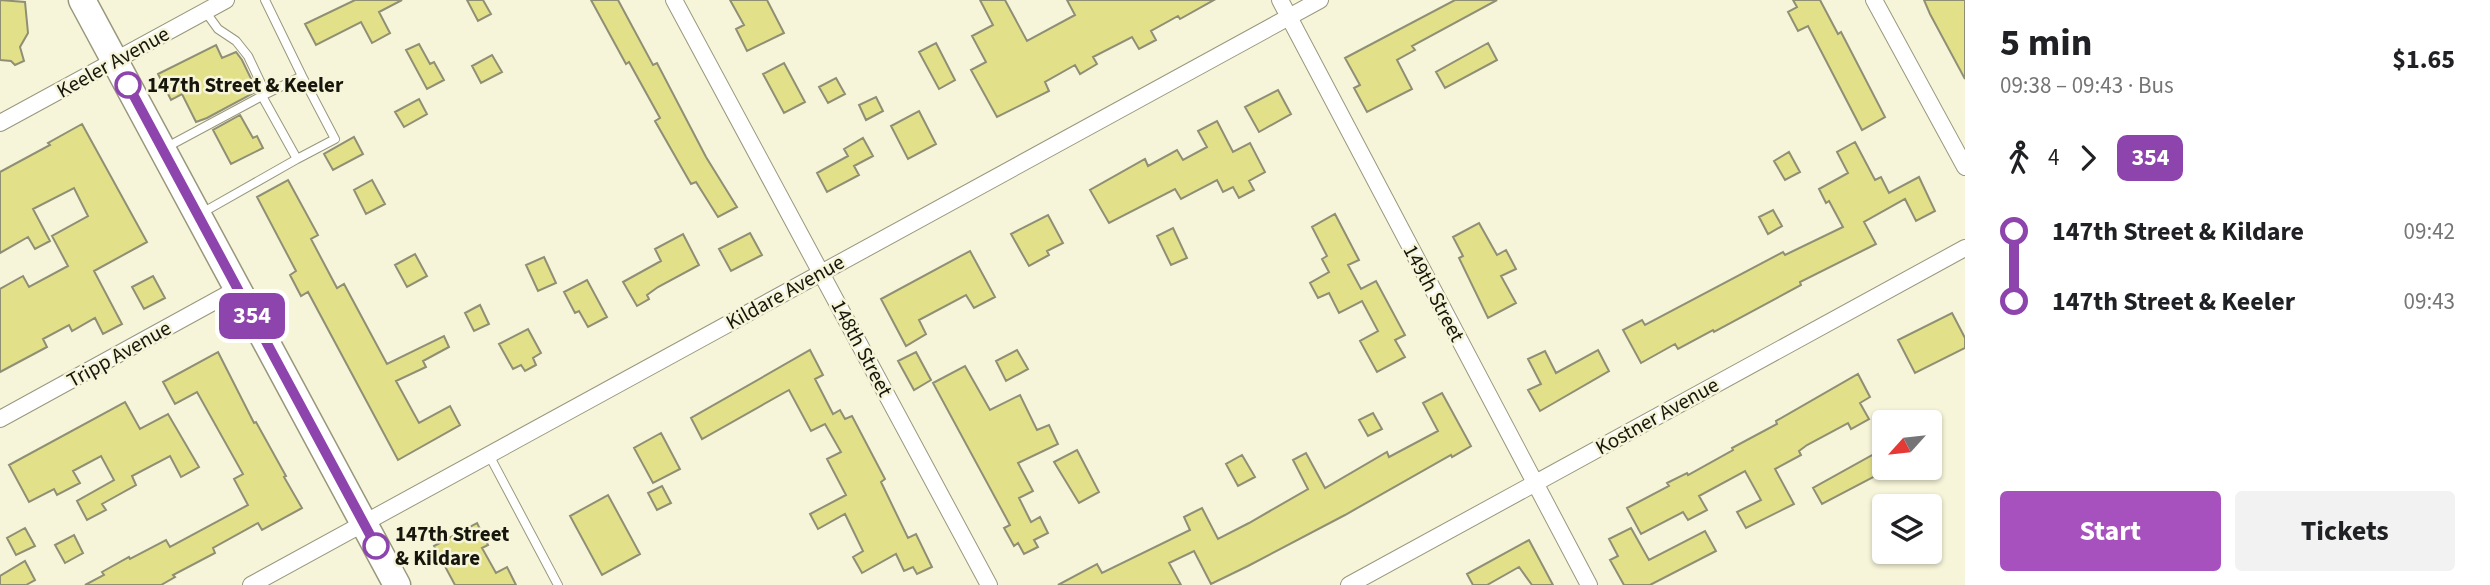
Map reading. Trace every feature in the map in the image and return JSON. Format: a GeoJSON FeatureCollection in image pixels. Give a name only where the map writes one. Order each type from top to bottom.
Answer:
{"type":"FeatureCollection","features":[{"type":"Feature","properties":{"kind":"main road"},"geometry":{"type":"LineString","coordinates":[[82,0],[397,585]]}},
{"type":"Feature","properties":{"kind":"street","name":"Keeler Avenue"},"geometry":{"type":"LineString","coordinates":[[0,124],[226,0]]}},
{"type":"Feature","properties":{"kind":"street","name":"148th Street"},"geometry":{"type":"LineString","coordinates":[[674,0],[989,585]]}},
{"type":"Feature","properties":{"kind":"street","name":"149th Street"},"geometry":{"type":"LineString","coordinates":[[1280,0],[1589,585]]}},
{"type":"Feature","properties":{"kind":"street","name":"Kildare Avenue"},"geometry":{"type":"LineString","coordinates":[[251,585],[1320,0]]}},
{"type":"Feature","properties":{"kind":"street"},"geometry":{"type":"LineString","coordinates":[[1874,0],[1965,167]]}},
{"type":"Feature","properties":{"kind":"street","name":"Kostner Avenue"},"geometry":{"type":"LineString","coordinates":[[1349,585],[1965,248]]}},
{"type":"Feature","properties":{"kind":"street","name":"Tripp Avenue"},"geometry":{"type":"LineString","coordinates":[[0,419],[237,289]]}},
{"type":"Feature","properties":{"kind":"lane"},"geometry":{"type":"LineString","coordinates":[[198,215],[335,139],[265,0]]}},
{"type":"Feature","properties":{"kind":"lane"},"geometry":{"type":"LineString","coordinates":[[205,11],[218,29],[236,41],[248,56],[264,95],[298,159]]}},
{"type":"Feature","properties":{"kind":"lane"},"geometry":{"type":"LineString","coordinates":[[162,150],[302,76]]}},
{"type":"Feature","properties":{"kind":"lane"},"geometry":{"type":"LineString","coordinates":[[489,455],[558,585]]}},
{"type":"Feature","properties":{"kind":"building"},"geometry":{"type":"Polygon","coordinates":[[[0,0],[25,2],[28,33],[20,47],[24,61],[15,65],[11,61],[0,60],[0,0]]]}},
{"type":"Feature","properties":{"kind":"building"},"geometry":{"type":"Polygon","coordinates":[[[355,0],[402,0],[379,12],[390,33],[372,43],[361,22],[316,45],[305,24],[355,0]]]}},
{"type":"Feature","properties":{"kind":"building"},"geometry":{"type":"Polygon","coordinates":[[[467,0],[483,0],[491,14],[478,21],[467,0]]]}},
{"type":"Feature","properties":{"kind":"building"},"geometry":{"type":"Polygon","coordinates":[[[591,0],[618,0],[653,65],[657,63],[706,157],[737,207],[718,217],[696,182],[691,184],[655,121],[660,118],[591,0]]]}},
{"type":"Feature","properties":{"kind":"building"},"geometry":{"type":"Polygon","coordinates":[[[730,0],[767,0],[784,33],[747,51],[736,29],[744,25],[730,0]]]}},
{"type":"Feature","properties":{"kind":"building"},"geometry":{"type":"Polygon","coordinates":[[[980,0],[1005,0],[1027,41],[1075,15],[1067,0],[1214,0],[1151,31],[1156,40],[1139,49],[1132,37],[1093,57],[1097,64],[1080,74],[1075,65],[1045,82],[1049,91],[997,117],[971,70],[986,62],[972,36],[993,25],[980,0]]]}},
{"type":"Feature","properties":{"kind":"building"},"geometry":{"type":"Polygon","coordinates":[[[1455,0],[1497,0],[1412,46],[1415,50],[1397,60],[1412,89],[1367,112],[1354,88],[1360,85],[1345,58],[1455,0]]]}},
{"type":"Feature","properties":{"kind":"building"},"geometry":{"type":"Polygon","coordinates":[[[1793,0],[1820,0],[1838,34],[1841,32],[1885,117],[1862,130],[1808,26],[1798,31],[1788,12],[1797,7],[1793,0]]]}},
{"type":"Feature","properties":{"kind":"building"},"geometry":{"type":"Polygon","coordinates":[[[1924,0],[1965,0],[1965,79],[1930,14],[1924,0]]]}},
{"type":"Feature","properties":{"kind":"building"},"geometry":{"type":"Polygon","coordinates":[[[936,43],[955,80],[939,89],[919,52],[936,43]]]}},
{"type":"Feature","properties":{"kind":"building"},"geometry":{"type":"Polygon","coordinates":[[[1488,43],[1497,60],[1445,88],[1436,72],[1488,43]]]}},
{"type":"Feature","properties":{"kind":"building"},"geometry":{"type":"Polygon","coordinates":[[[419,44],[430,64],[434,62],[444,80],[427,89],[406,50],[419,44]]]}},
{"type":"Feature","properties":{"kind":"building"},"geometry":{"type":"Polygon","coordinates":[[[216,45],[222,58],[236,52],[257,91],[196,122],[182,94],[171,100],[158,74],[216,45]]]}},
{"type":"Feature","properties":{"kind":"building"},"geometry":{"type":"Polygon","coordinates":[[[492,55],[502,72],[481,83],[472,66],[492,55]]]}},
{"type":"Feature","properties":{"kind":"building"},"geometry":{"type":"Polygon","coordinates":[[[784,63],[805,102],[784,113],[763,74],[784,63]]]}},
{"type":"Feature","properties":{"kind":"building"},"geometry":{"type":"Polygon","coordinates":[[[836,78],[845,94],[828,103],[819,87],[836,78]]]}},
{"type":"Feature","properties":{"kind":"building"},"geometry":{"type":"Polygon","coordinates":[[[1278,90],[1291,114],[1259,132],[1245,107],[1278,90]]]}},
{"type":"Feature","properties":{"kind":"building"},"geometry":{"type":"Polygon","coordinates":[[[876,97],[883,111],[866,120],[859,105],[876,97]]]}},
{"type":"Feature","properties":{"kind":"building"},"geometry":{"type":"Polygon","coordinates":[[[419,99],[427,114],[404,127],[395,112],[419,99]]]}},
{"type":"Feature","properties":{"kind":"building"},"geometry":{"type":"Polygon","coordinates":[[[919,111],[936,144],[908,159],[891,126],[919,111]]]}},
{"type":"Feature","properties":{"kind":"building"},"geometry":{"type":"Polygon","coordinates":[[[240,115],[253,138],[257,136],[263,148],[231,164],[213,130],[240,115]]]}},
{"type":"Feature","properties":{"kind":"building"},"geometry":{"type":"Polygon","coordinates":[[[1217,121],[1233,152],[1250,143],[1265,172],[1249,181],[1254,190],[1239,198],[1233,187],[1223,192],[1217,180],[1181,199],[1175,189],[1109,223],[1090,190],[1145,159],[1148,166],[1177,150],[1183,160],[1207,147],[1198,131],[1217,121]]]}},
{"type":"Feature","properties":{"kind":"building"},"geometry":{"type":"Polygon","coordinates":[[[82,124],[147,242],[94,271],[122,324],[103,334],[95,318],[72,331],[69,325],[43,339],[47,347],[0,372],[0,289],[23,276],[29,287],[68,266],[52,236],[88,216],[74,188],[33,209],[50,241],[35,249],[28,237],[0,253],[0,172],[82,124]]]}},
{"type":"Feature","properties":{"kind":"building"},"geometry":{"type":"Polygon","coordinates":[[[354,137],[363,154],[333,170],[324,154],[354,137]]]}},
{"type":"Feature","properties":{"kind":"building"},"geometry":{"type":"Polygon","coordinates":[[[863,138],[873,156],[854,166],[859,175],[827,192],[817,173],[848,156],[844,149],[863,138]]]}},
{"type":"Feature","properties":{"kind":"building"},"geometry":{"type":"Polygon","coordinates":[[[1855,142],[1875,180],[1881,177],[1889,193],[1919,177],[1935,211],[1916,221],[1905,199],[1864,222],[1876,244],[1800,282],[1801,285],[1714,332],[1713,330],[1678,349],[1675,344],[1641,363],[1623,330],[1642,320],[1645,325],[1783,252],[1785,255],[1843,227],[1819,189],[1848,173],[1837,152],[1855,142]]]}},
{"type":"Feature","properties":{"kind":"building"},"geometry":{"type":"Polygon","coordinates":[[[1789,152],[1800,172],[1785,180],[1774,161],[1789,152]]]}},
{"type":"Feature","properties":{"kind":"building"},"geometry":{"type":"Polygon","coordinates":[[[288,180],[318,235],[311,239],[337,288],[344,284],[387,364],[444,336],[449,347],[423,361],[426,367],[396,381],[419,423],[450,406],[460,425],[398,460],[308,292],[301,296],[290,275],[296,271],[257,197],[288,180]]]}},
{"type":"Feature","properties":{"kind":"building"},"geometry":{"type":"Polygon","coordinates":[[[372,180],[385,204],[366,214],[354,190],[372,180]]]}},
{"type":"Feature","properties":{"kind":"building"},"geometry":{"type":"Polygon","coordinates":[[[1773,210],[1782,226],[1768,234],[1759,217],[1773,210]]]}},
{"type":"Feature","properties":{"kind":"building"},"geometry":{"type":"Polygon","coordinates":[[[1335,214],[1359,260],[1348,265],[1361,289],[1376,281],[1405,335],[1395,340],[1405,357],[1377,372],[1360,341],[1378,331],[1362,301],[1339,313],[1329,293],[1318,298],[1310,283],[1329,272],[1322,259],[1327,256],[1312,227],[1335,214]]]}},
{"type":"Feature","properties":{"kind":"building"},"geometry":{"type":"Polygon","coordinates":[[[1048,215],[1063,243],[1047,251],[1049,255],[1029,266],[1011,234],[1048,215]]]}},
{"type":"Feature","properties":{"kind":"building"},"geometry":{"type":"Polygon","coordinates":[[[1479,223],[1497,255],[1506,250],[1516,269],[1501,276],[1516,303],[1488,318],[1459,258],[1463,256],[1453,237],[1479,223]]]}},
{"type":"Feature","properties":{"kind":"building"},"geometry":{"type":"Polygon","coordinates":[[[1173,228],[1187,258],[1171,265],[1157,236],[1173,228]]]}},
{"type":"Feature","properties":{"kind":"building"},"geometry":{"type":"Polygon","coordinates":[[[750,233],[762,255],[731,271],[719,249],[750,233]]]}},
{"type":"Feature","properties":{"kind":"building"},"geometry":{"type":"Polygon","coordinates":[[[683,234],[699,265],[658,287],[647,295],[649,299],[637,306],[623,282],[661,261],[655,249],[683,234]]]}},
{"type":"Feature","properties":{"kind":"building"},"geometry":{"type":"Polygon","coordinates":[[[970,251],[995,297],[974,308],[966,295],[919,320],[926,334],[906,346],[881,299],[970,251]]]}},
{"type":"Feature","properties":{"kind":"building"},"geometry":{"type":"Polygon","coordinates":[[[415,254],[427,276],[407,287],[395,265],[415,254]]]}},
{"type":"Feature","properties":{"kind":"building"},"geometry":{"type":"Polygon","coordinates":[[[544,257],[556,283],[538,291],[526,265],[544,257]]]}},
{"type":"Feature","properties":{"kind":"building"},"geometry":{"type":"Polygon","coordinates":[[[153,276],[165,298],[144,309],[132,287],[153,276]]]}},
{"type":"Feature","properties":{"kind":"building"},"geometry":{"type":"Polygon","coordinates":[[[587,280],[607,317],[588,327],[579,311],[575,313],[564,292],[587,280]]]}},
{"type":"Feature","properties":{"kind":"building"},"geometry":{"type":"Polygon","coordinates":[[[480,305],[489,324],[474,331],[465,313],[480,305]]]}},
{"type":"Feature","properties":{"kind":"building"},"geometry":{"type":"Polygon","coordinates":[[[1952,313],[1965,338],[1965,348],[1915,373],[1898,340],[1952,313]]]}},
{"type":"Feature","properties":{"kind":"building"},"geometry":{"type":"Polygon","coordinates":[[[528,329],[541,353],[533,358],[536,365],[525,371],[521,365],[513,369],[499,344],[528,329]]]}},
{"type":"Feature","properties":{"kind":"building"},"geometry":{"type":"Polygon","coordinates":[[[810,350],[823,375],[815,379],[833,414],[840,410],[845,419],[852,416],[885,479],[881,482],[908,538],[916,534],[932,567],[917,574],[913,567],[904,571],[896,554],[862,573],[853,557],[863,551],[845,514],[818,529],[810,514],[846,495],[827,459],[841,452],[825,424],[811,431],[789,390],[702,439],[691,418],[810,350]]]}},
{"type":"Feature","properties":{"kind":"building"},"geometry":{"type":"Polygon","coordinates":[[[1017,350],[1028,369],[1006,381],[996,361],[1017,350]]]}},
{"type":"Feature","properties":{"kind":"building"},"geometry":{"type":"Polygon","coordinates":[[[1598,350],[1609,371],[1540,411],[1528,390],[1541,384],[1528,359],[1545,351],[1556,373],[1598,350]]]}},
{"type":"Feature","properties":{"kind":"building"},"geometry":{"type":"Polygon","coordinates":[[[218,352],[302,508],[262,530],[258,523],[213,548],[215,553],[173,575],[175,577],[161,585],[85,585],[129,557],[130,559],[166,540],[170,547],[248,505],[234,479],[243,474],[197,392],[175,404],[163,382],[218,352]]]}},
{"type":"Feature","properties":{"kind":"building"},"geometry":{"type":"Polygon","coordinates":[[[916,352],[931,380],[914,390],[898,361],[916,352]]]}},
{"type":"Feature","properties":{"kind":"building"},"geometry":{"type":"Polygon","coordinates":[[[965,366],[990,410],[1020,395],[1037,430],[1049,425],[1058,444],[1018,463],[1033,491],[1019,498],[1031,522],[1040,517],[1048,533],[1034,540],[1038,547],[1024,554],[1018,543],[1014,546],[1004,528],[1010,525],[933,383],[965,366]]]}},
{"type":"Feature","properties":{"kind":"building"},"geometry":{"type":"Polygon","coordinates":[[[1858,374],[1870,397],[1860,403],[1869,419],[1851,429],[1848,423],[1807,445],[1799,451],[1801,455],[1775,469],[1794,504],[1746,528],[1737,512],[1761,500],[1745,471],[1699,496],[1707,510],[1688,520],[1683,512],[1641,534],[1627,508],[1669,486],[1667,483],[1687,473],[1688,475],[1733,450],[1732,448],[1777,424],[1776,421],[1858,374]]]}},
{"type":"Feature","properties":{"kind":"building"},"geometry":{"type":"Polygon","coordinates":[[[1442,393],[1471,446],[1248,566],[1211,584],[1194,551],[1169,563],[1181,585],[1058,585],[1097,564],[1102,573],[1190,530],[1184,517],[1202,508],[1218,539],[1249,523],[1308,489],[1293,460],[1306,453],[1325,488],[1387,452],[1389,457],[1438,431],[1423,403],[1442,393]]]}},
{"type":"Feature","properties":{"kind":"building"},"geometry":{"type":"Polygon","coordinates":[[[125,402],[140,429],[168,414],[199,467],[181,477],[170,456],[132,476],[136,485],[102,504],[106,510],[87,520],[77,501],[114,480],[101,456],[73,471],[80,483],[57,495],[54,489],[29,502],[9,465],[125,402]]]}},
{"type":"Feature","properties":{"kind":"building"},"geometry":{"type":"Polygon","coordinates":[[[1373,413],[1382,429],[1368,436],[1359,420],[1373,413]]]}},
{"type":"Feature","properties":{"kind":"building"},"geometry":{"type":"Polygon","coordinates":[[[661,433],[680,469],[653,483],[634,448],[661,433]]]}},
{"type":"Feature","properties":{"kind":"building"},"geometry":{"type":"Polygon","coordinates":[[[1077,450],[1099,492],[1079,503],[1054,462],[1077,450]]]}},
{"type":"Feature","properties":{"kind":"building"},"geometry":{"type":"Polygon","coordinates":[[[1242,455],[1255,477],[1238,486],[1226,464],[1242,455]]]}},
{"type":"Feature","properties":{"kind":"building"},"geometry":{"type":"Polygon","coordinates":[[[1872,455],[1872,478],[1822,504],[1813,488],[1872,455]]]}},
{"type":"Feature","properties":{"kind":"building"},"geometry":{"type":"Polygon","coordinates":[[[662,486],[671,503],[657,510],[648,493],[662,486]]]}},
{"type":"Feature","properties":{"kind":"building"},"geometry":{"type":"Polygon","coordinates":[[[608,495],[640,554],[602,575],[570,516],[608,495]]]}},
{"type":"Feature","properties":{"kind":"building"},"geometry":{"type":"Polygon","coordinates":[[[477,523],[488,545],[482,548],[496,573],[507,567],[516,585],[455,585],[434,546],[477,523]]]}},
{"type":"Feature","properties":{"kind":"building"},"geometry":{"type":"Polygon","coordinates":[[[25,528],[35,546],[16,555],[7,538],[25,528]]]}},
{"type":"Feature","properties":{"kind":"building"},"geometry":{"type":"Polygon","coordinates":[[[1631,528],[1649,560],[1705,531],[1716,551],[1650,585],[1624,585],[1610,560],[1618,556],[1609,539],[1631,528]]]}},
{"type":"Feature","properties":{"kind":"building"},"geometry":{"type":"Polygon","coordinates":[[[74,535],[83,553],[65,563],[55,545],[74,535]]]}},
{"type":"Feature","properties":{"kind":"building"},"geometry":{"type":"Polygon","coordinates":[[[1529,540],[1553,585],[1532,585],[1519,567],[1487,585],[1473,585],[1467,574],[1529,540]]]}},
{"type":"Feature","properties":{"kind":"building"},"geometry":{"type":"Polygon","coordinates":[[[25,561],[35,580],[26,585],[0,585],[0,576],[25,561]]]}},
{"type":"Feature","properties":{"kind":"bus line","name":"354"},"geometry":{"type":"LineString","coordinates":[[128,85],[376,546]]}},
{"type":"Feature","properties":{"kind":"place","name":"147th Street & Keeler"},"geometry":{"type":"Point","coordinates":[128,85]}},
{"type":"Feature","properties":{"kind":"place","name":"147th Street & Kildare"},"geometry":{"type":"Point","coordinates":[376,546]}}]}
